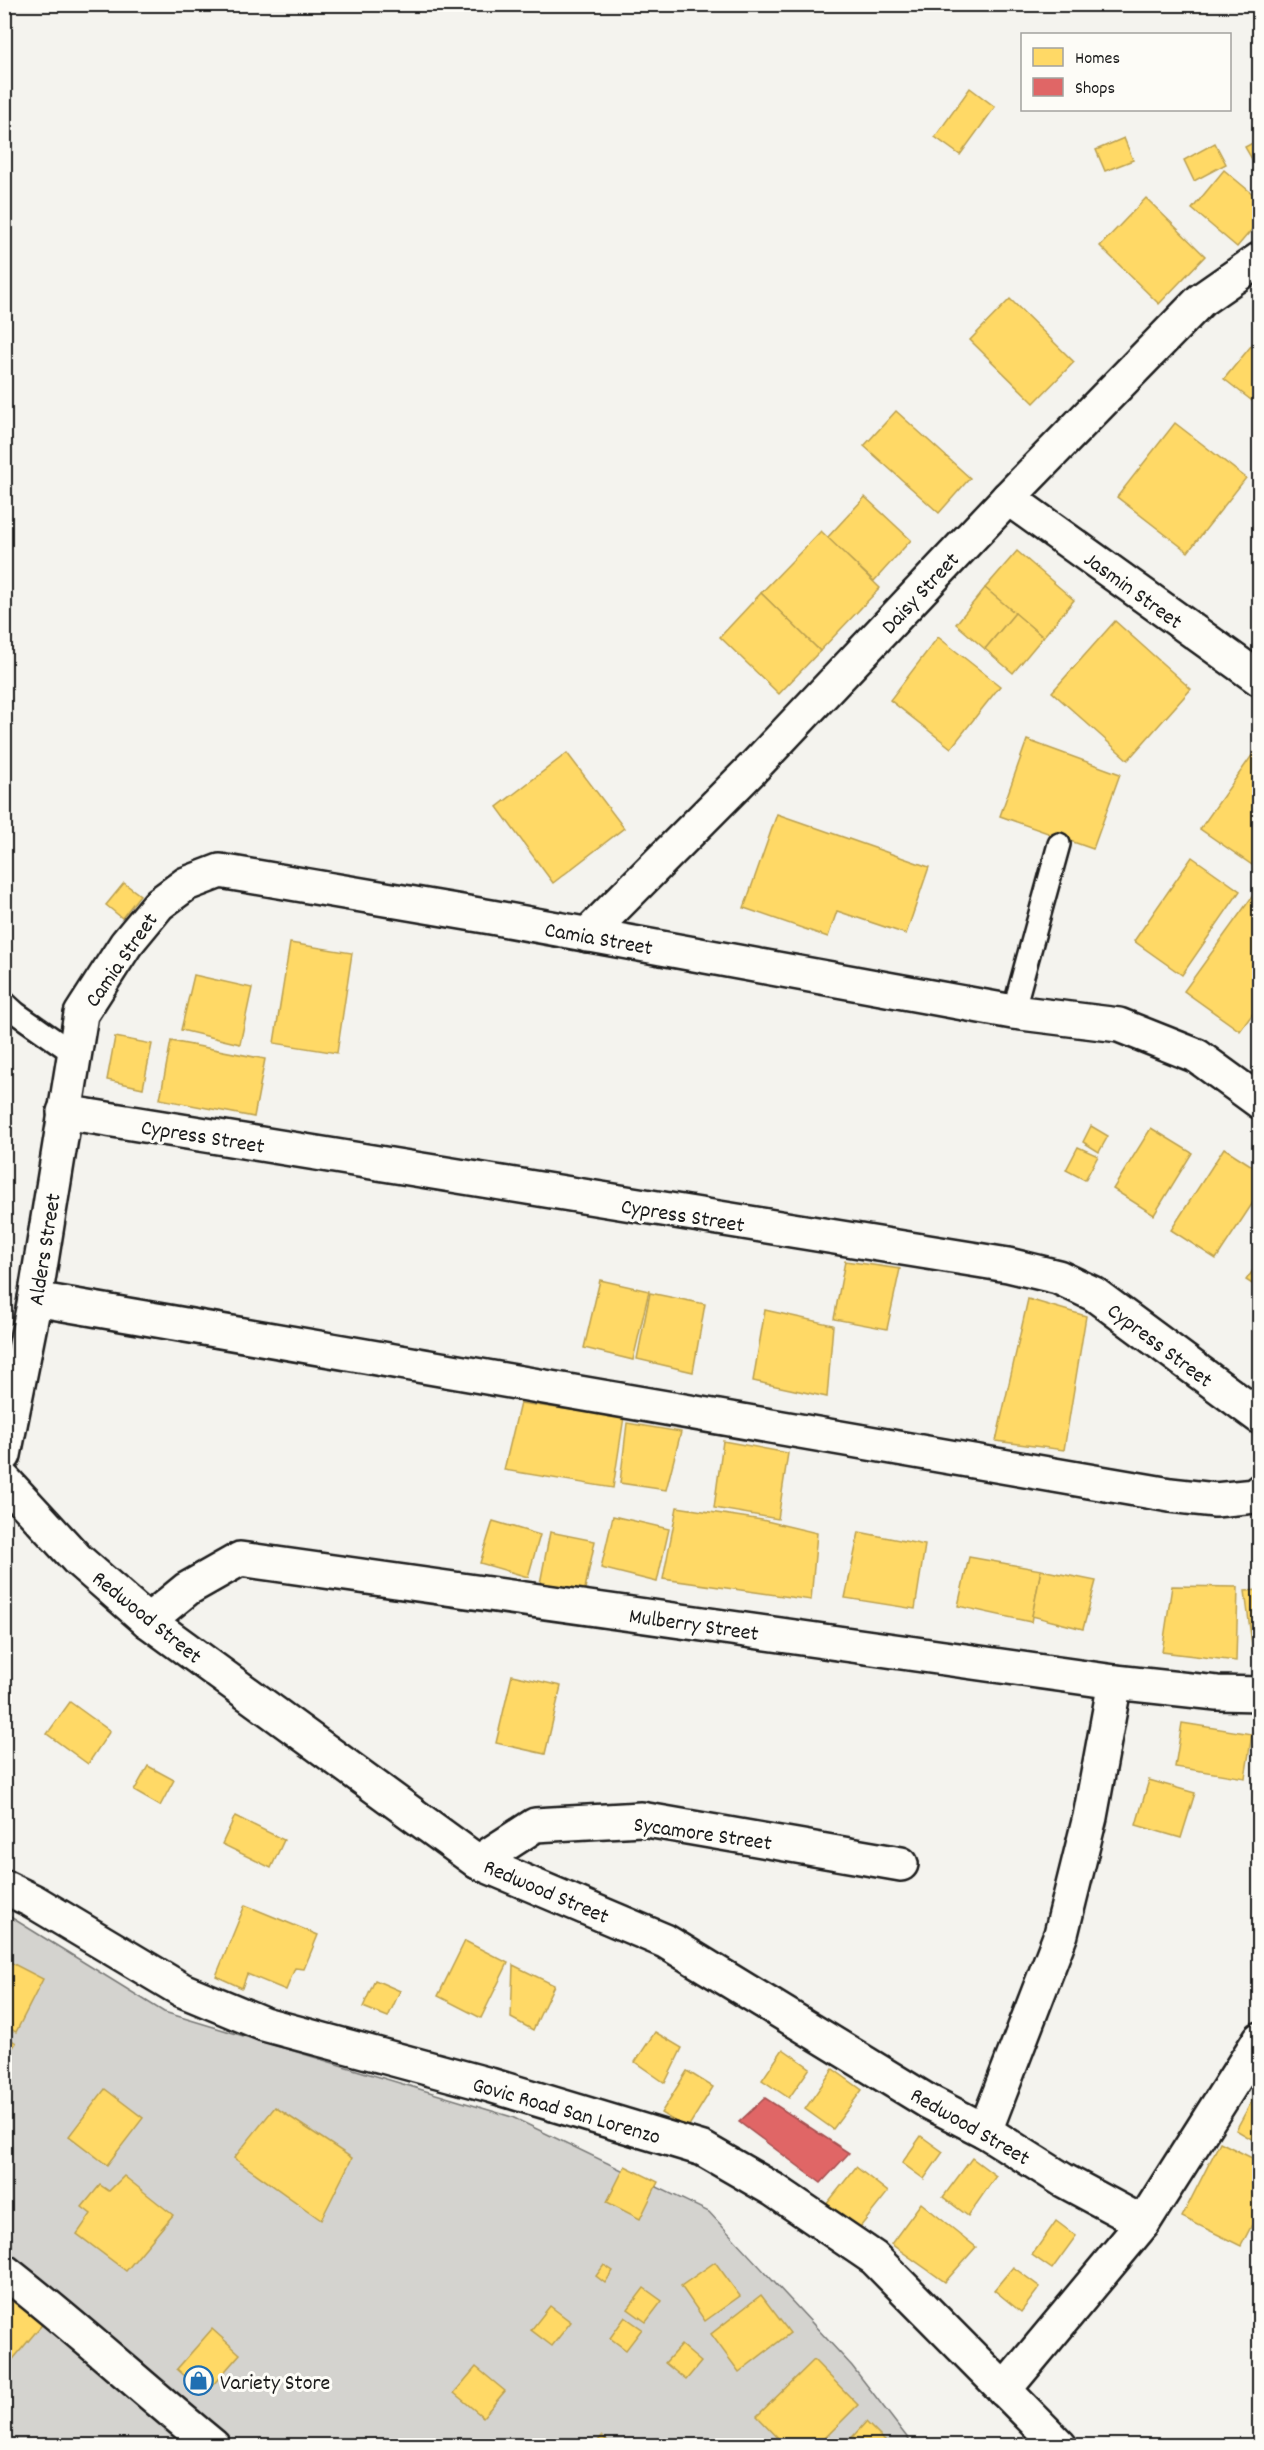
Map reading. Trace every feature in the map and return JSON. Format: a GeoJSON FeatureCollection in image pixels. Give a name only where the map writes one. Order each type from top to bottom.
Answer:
{"type":"FeatureCollection","features":[{"type":"Feature","properties":{"kind":"street","name":"Daisy Street"},"geometry":{"type":"LineString","coordinates":[[587,934],[752,769],[1008,498],[1202,300],[1260,259]]}},
{"type":"Feature","properties":{"kind":"street","name":"Jasmin Street"},"geometry":{"type":"LineString","coordinates":[[1008,498],[1260,679]]}},
{"type":"Feature","properties":{"kind":"street","name":"Camia Street"},"geometry":{"type":"LineString","coordinates":[[64,1112],[81,1014],[126,944],[159,904],[186,884],[220,871],[587,934],[1013,1012],[1119,1025],[1197,1056],[1260,1102]]}},
{"type":"Feature","properties":{"kind":"street","name":"Alders Street"},"geometry":{"type":"LineString","coordinates":[[4,1455],[35,1299],[64,1112]]}},
{"type":"Feature","properties":{"kind":"street","name":"Cypress Street"},"geometry":{"type":"LineString","coordinates":[[64,1112],[1008,1265],[1058,1277],[1094,1294],[1260,1417]]}},
{"type":"Feature","properties":{"kind":"street"},"geometry":{"type":"LineString","coordinates":[[35,1299],[1170,1495],[1215,1500],[1256,1496],[1260,1491]]}},
{"type":"Feature","properties":{"kind":"street","name":"Redwood Street"},"geometry":{"type":"LineString","coordinates":[[4,1480],[77,1558],[148,1621],[478,1862],[666,1941],[927,2101],[985,2131],[1063,2180],[1143,2223]]}},
{"type":"Feature","properties":{"kind":"street","name":"Mulberry Street"},"geometry":{"type":"LineString","coordinates":[[148,1621],[187,1589],[240,1559],[1115,1682],[1217,1693],[1260,1694]]}},
{"type":"Feature","properties":{"kind":"street"},"geometry":{"type":"LineString","coordinates":[[985,2131],[1061,1934],[1090,1817],[1115,1682]]}},
{"type":"Feature","properties":{"kind":"street","name":"Sycamore Street"},"geometry":{"type":"LineString","coordinates":[[478,1862],[536,1825],[640,1819],[901,1864]]}},
{"type":"Feature","properties":{"kind":"street","name":"Govic Road San Lorenzo"},"geometry":{"type":"LineString","coordinates":[[4,1887],[182,1990],[264,2024],[490,2085],[703,2149],[774,2190],[874,2258],[1060,2445]]}},
{"type":"Feature","properties":{"kind":"street"},"geometry":{"type":"LineString","coordinates":[[1004,2390],[1143,2223],[1260,2039]]}},
{"type":"Feature","properties":{"kind":"street"},"geometry":{"type":"LineString","coordinates":[[4,2271],[65,2319],[182,2421],[213,2445]]}},
{"type":"Feature","properties":{"kind":"lane"},"geometry":{"type":"LineString","coordinates":[[1013,1012],[1059,844]]}},
{"type":"Feature","properties":{"kind":"lane"},"geometry":{"type":"LineString","coordinates":[[4,1002],[73,1053]]}},
{"type":"Feature","properties":{"kind":"shaded area"},"geometry":{"type":"Polygon","coordinates":[[[4,1913],[164,2012],[512,2117],[709,2212],[852,2366],[913,2445],[5,2445],[4,1913]]]}},
{"type":"Feature","properties":{"kind":"building: Homes"},"geometry":{"type":"Polygon","coordinates":[[[970,88],[995,107],[960,155],[935,137],[970,88]]]}},
{"type":"Feature","properties":{"kind":"building: Homes"},"geometry":{"type":"Polygon","coordinates":[[[1124,138],[1133,160],[1105,171],[1096,150],[1124,138]]]}},
{"type":"Feature","properties":{"kind":"building: Homes"},"geometry":{"type":"Polygon","coordinates":[[[1260,139],[1260,173],[1245,147],[1260,139]]]}},
{"type":"Feature","properties":{"kind":"building: Homes"},"geometry":{"type":"Polygon","coordinates":[[[1215,143],[1226,164],[1194,181],[1184,160],[1215,143]]]}},
{"type":"Feature","properties":{"kind":"building: Homes"},"geometry":{"type":"Polygon","coordinates":[[[1224,170],[1260,200],[1260,220],[1237,247],[1192,209],[1224,170]]]}},
{"type":"Feature","properties":{"kind":"building: Homes"},"geometry":{"type":"Polygon","coordinates":[[[1146,198],[1205,256],[1159,304],[1100,246],[1146,198]]]}},
{"type":"Feature","properties":{"kind":"building: Homes"},"geometry":{"type":"Polygon","coordinates":[[[1010,299],[1074,362],[1034,403],[970,340],[1010,299]]]}},
{"type":"Feature","properties":{"kind":"building: Homes"},"geometry":{"type":"Polygon","coordinates":[[[1260,335],[1260,407],[1224,379],[1260,335]]]}},
{"type":"Feature","properties":{"kind":"building: Homes"},"geometry":{"type":"Polygon","coordinates":[[[896,411],[970,478],[939,513],[864,446],[896,411]]]}},
{"type":"Feature","properties":{"kind":"building: Homes"},"geometry":{"type":"Polygon","coordinates":[[[1175,423],[1246,478],[1188,552],[1117,497],[1175,423]]]}},
{"type":"Feature","properties":{"kind":"building: Homes"},"geometry":{"type":"Polygon","coordinates":[[[865,497],[911,540],[874,581],[827,538],[865,497]]]}},
{"type":"Feature","properties":{"kind":"building: Homes"},"geometry":{"type":"Polygon","coordinates":[[[821,531],[880,588],[820,651],[761,593],[821,531]]]}},
{"type":"Feature","properties":{"kind":"building: Homes"},"geometry":{"type":"Polygon","coordinates":[[[1017,551],[1074,600],[1043,637],[985,588],[1017,551]]]}},
{"type":"Feature","properties":{"kind":"building: Homes"},"geometry":{"type":"Polygon","coordinates":[[[985,588],[1015,613],[985,649],[956,624],[985,588]]]}},
{"type":"Feature","properties":{"kind":"building: Homes"},"geometry":{"type":"Polygon","coordinates":[[[761,593],[820,651],[779,694],[720,637],[761,593]]]}},
{"type":"Feature","properties":{"kind":"building: Homes"},"geometry":{"type":"Polygon","coordinates":[[[1015,613],[1043,637],[1013,673],[985,649],[1015,613]]]}},
{"type":"Feature","properties":{"kind":"building: Homes"},"geometry":{"type":"Polygon","coordinates":[[[1115,621],[1191,689],[1128,760],[1052,692],[1115,621]]]}},
{"type":"Feature","properties":{"kind":"building: Homes"},"geometry":{"type":"Polygon","coordinates":[[[938,637],[1000,686],[951,748],[890,700],[938,637]]]}},
{"type":"Feature","properties":{"kind":"building: Homes"},"geometry":{"type":"Polygon","coordinates":[[[1027,740],[1120,774],[1093,849],[1000,816],[1027,740]]]}},
{"type":"Feature","properties":{"kind":"building: Homes"},"geometry":{"type":"Polygon","coordinates":[[[1260,744],[1260,860],[1255,867],[1200,829],[1260,744]]]}},
{"type":"Feature","properties":{"kind":"building: Homes"},"geometry":{"type":"Polygon","coordinates":[[[567,753],[624,828],[553,883],[497,807],[567,753]]]}},
{"type":"Feature","properties":{"kind":"building: Homes"},"geometry":{"type":"Polygon","coordinates":[[[777,814],[929,867],[906,934],[837,911],[828,937],[744,908],[777,814]]]}},
{"type":"Feature","properties":{"kind":"building: Homes"},"geometry":{"type":"Polygon","coordinates":[[[1192,857],[1240,891],[1182,975],[1134,941],[1192,857]]]}},
{"type":"Feature","properties":{"kind":"building: Homes"},"geometry":{"type":"Polygon","coordinates":[[[124,883],[140,895],[122,918],[106,905],[124,883]]]}},
{"type":"Feature","properties":{"kind":"building: Homes"},"geometry":{"type":"Polygon","coordinates":[[[1254,894],[1260,898],[1260,1004],[1240,1031],[1184,991],[1254,894]]]}},
{"type":"Feature","properties":{"kind":"building: Homes"},"geometry":{"type":"Polygon","coordinates":[[[290,943],[352,953],[337,1053],[274,1043],[290,943]]]}},
{"type":"Feature","properties":{"kind":"building: Homes"},"geometry":{"type":"Polygon","coordinates":[[[194,975],[252,988],[240,1044],[181,1030],[194,975]]]}},
{"type":"Feature","properties":{"kind":"building: Homes"},"geometry":{"type":"Polygon","coordinates":[[[115,1037],[152,1044],[143,1088],[107,1080],[115,1037]]]}},
{"type":"Feature","properties":{"kind":"building: Homes"},"geometry":{"type":"Polygon","coordinates":[[[171,1041],[265,1059],[254,1117],[160,1099],[171,1041]]]}},
{"type":"Feature","properties":{"kind":"building: Homes"},"geometry":{"type":"Polygon","coordinates":[[[1091,1126],[1108,1136],[1099,1152],[1083,1142],[1091,1126]]]}},
{"type":"Feature","properties":{"kind":"building: Homes"},"geometry":{"type":"Polygon","coordinates":[[[1151,1128],[1192,1153],[1154,1215],[1113,1189],[1151,1128]]]}},
{"type":"Feature","properties":{"kind":"building: Homes"},"geometry":{"type":"Polygon","coordinates":[[[1078,1147],[1098,1156],[1085,1180],[1066,1170],[1078,1147]]]}},
{"type":"Feature","properties":{"kind":"building: Homes"},"geometry":{"type":"Polygon","coordinates":[[[1224,1148],[1260,1171],[1260,1192],[1216,1259],[1171,1230],[1224,1148]]]}},
{"type":"Feature","properties":{"kind":"building: Homes"},"geometry":{"type":"Polygon","coordinates":[[[845,1261],[900,1269],[887,1329],[834,1319],[845,1261]]]}},
{"type":"Feature","properties":{"kind":"building: Homes"},"geometry":{"type":"Polygon","coordinates":[[[1260,1261],[1260,1289],[1246,1280],[1260,1261]]]}},
{"type":"Feature","properties":{"kind":"building: Homes"},"geometry":{"type":"Polygon","coordinates":[[[600,1280],[649,1291],[633,1360],[584,1348],[600,1280]]]}},
{"type":"Feature","properties":{"kind":"building: Homes"},"geometry":{"type":"Polygon","coordinates":[[[650,1293],[705,1304],[693,1372],[637,1359],[650,1293]]]}},
{"type":"Feature","properties":{"kind":"building: Homes"},"geometry":{"type":"Polygon","coordinates":[[[1028,1299],[1086,1316],[1064,1450],[996,1441],[1028,1299]]]}},
{"type":"Feature","properties":{"kind":"building: Homes"},"geometry":{"type":"Polygon","coordinates":[[[765,1310],[833,1325],[827,1397],[753,1381],[765,1310]]]}},
{"type":"Feature","properties":{"kind":"building: Homes"},"geometry":{"type":"Polygon","coordinates":[[[520,1403],[624,1417],[613,1488],[504,1470],[520,1403]]]}},
{"type":"Feature","properties":{"kind":"building: Homes"},"geometry":{"type":"Polygon","coordinates":[[[627,1423],[681,1432],[666,1490],[620,1483],[627,1423]]]}},
{"type":"Feature","properties":{"kind":"building: Homes"},"geometry":{"type":"Polygon","coordinates":[[[723,1441],[788,1453],[778,1519],[714,1508],[723,1441]]]}},
{"type":"Feature","properties":{"kind":"building: Homes"},"geometry":{"type":"Polygon","coordinates":[[[677,1507],[762,1520],[817,1533],[811,1600],[663,1579],[677,1507]]]}},
{"type":"Feature","properties":{"kind":"building: Homes"},"geometry":{"type":"Polygon","coordinates":[[[613,1516],[669,1529],[657,1582],[601,1568],[613,1516]]]}},
{"type":"Feature","properties":{"kind":"building: Homes"},"geometry":{"type":"Polygon","coordinates":[[[493,1521],[540,1535],[528,1577],[480,1563],[493,1521]]]}},
{"type":"Feature","properties":{"kind":"building: Homes"},"geometry":{"type":"Polygon","coordinates":[[[550,1532],[595,1541],[582,1603],[538,1594],[550,1532]]]}},
{"type":"Feature","properties":{"kind":"building: Homes"},"geometry":{"type":"Polygon","coordinates":[[[859,1532],[925,1545],[915,1609],[845,1598],[859,1532]]]}},
{"type":"Feature","properties":{"kind":"building: Homes"},"geometry":{"type":"Polygon","coordinates":[[[969,1557],[1041,1570],[1031,1622],[958,1606],[969,1557]]]}},
{"type":"Feature","properties":{"kind":"building: Homes"},"geometry":{"type":"Polygon","coordinates":[[[1041,1570],[1096,1581],[1083,1629],[1032,1616],[1041,1570]]]}},
{"type":"Feature","properties":{"kind":"building: Homes"},"geometry":{"type":"Polygon","coordinates":[[[1172,1586],[1238,1587],[1236,1661],[1162,1652],[1172,1586]]]}},
{"type":"Feature","properties":{"kind":"building: Homes"},"geometry":{"type":"Polygon","coordinates":[[[1260,1590],[1260,1651],[1253,1652],[1245,1591],[1260,1590]]]}},
{"type":"Feature","properties":{"kind":"building: Homes"},"geometry":{"type":"Polygon","coordinates":[[[512,1675],[561,1686],[545,1754],[496,1743],[512,1675]]]}},
{"type":"Feature","properties":{"kind":"building: Homes"},"geometry":{"type":"Polygon","coordinates":[[[70,1702],[110,1731],[88,1764],[47,1734],[70,1702]]]}},
{"type":"Feature","properties":{"kind":"building: Homes"},"geometry":{"type":"Polygon","coordinates":[[[1182,1723],[1252,1734],[1245,1778],[1175,1767],[1182,1723]]]}},
{"type":"Feature","properties":{"kind":"building: Homes"},"geometry":{"type":"Polygon","coordinates":[[[148,1766],[174,1780],[160,1806],[134,1791],[148,1766]]]}},
{"type":"Feature","properties":{"kind":"building: Homes"},"geometry":{"type":"Polygon","coordinates":[[[1149,1780],[1195,1793],[1181,1838],[1136,1825],[1149,1780]]]}},
{"type":"Feature","properties":{"kind":"building: Homes"},"geometry":{"type":"Polygon","coordinates":[[[235,1816],[284,1840],[271,1868],[222,1844],[235,1816]]]}},
{"type":"Feature","properties":{"kind":"building: Homes"},"geometry":{"type":"Polygon","coordinates":[[[245,1905],[318,1935],[304,1969],[295,1968],[286,1990],[247,1974],[242,1988],[216,1976],[245,1905]]]}},
{"type":"Feature","properties":{"kind":"building: Homes"},"geometry":{"type":"Polygon","coordinates":[[[465,1941],[508,1963],[481,2018],[438,1996],[465,1941]]]}},
{"type":"Feature","properties":{"kind":"building: Homes"},"geometry":{"type":"Polygon","coordinates":[[[4,1959],[43,1979],[16,2032],[4,2026],[4,1959]]]}},
{"type":"Feature","properties":{"kind":"building: Homes"},"geometry":{"type":"Polygon","coordinates":[[[513,1965],[554,1985],[533,2030],[511,2018],[513,1965]]]}},
{"type":"Feature","properties":{"kind":"building: Homes"},"geometry":{"type":"Polygon","coordinates":[[[375,1980],[400,1991],[388,2017],[363,2007],[375,1980]]]}},
{"type":"Feature","properties":{"kind":"building: Homes"},"geometry":{"type":"Polygon","coordinates":[[[655,2032],[682,2048],[665,2083],[635,2062],[655,2032]]]}},
{"type":"Feature","properties":{"kind":"building: Homes"},"geometry":{"type":"Polygon","coordinates":[[[4,2035],[16,2043],[4,2060],[4,2035]]]}},
{"type":"Feature","properties":{"kind":"building: Homes"},"geometry":{"type":"Polygon","coordinates":[[[783,2049],[810,2068],[789,2098],[762,2080],[783,2049]]]}},
{"type":"Feature","properties":{"kind":"building: Homes"},"geometry":{"type":"Polygon","coordinates":[[[833,2069],[862,2090],[833,2129],[805,2109],[833,2069]]]}},
{"type":"Feature","properties":{"kind":"building: Homes"},"geometry":{"type":"Polygon","coordinates":[[[687,2071],[713,2087],[687,2129],[661,2113],[687,2071]]]}},
{"type":"Feature","properties":{"kind":"building: Homes"},"geometry":{"type":"Polygon","coordinates":[[[1260,2086],[1260,2144],[1236,2130],[1260,2086]]]}},
{"type":"Feature","properties":{"kind":"building: Homes"},"geometry":{"type":"Polygon","coordinates":[[[105,2089],[143,2118],[107,2165],[69,2136],[105,2089]]]}},
{"type":"Feature","properties":{"kind":"building: Homes"},"geometry":{"type":"Polygon","coordinates":[[[275,2107],[352,2158],[321,2220],[234,2158],[275,2107]]]}},
{"type":"Feature","properties":{"kind":"building: Homes"},"geometry":{"type":"Polygon","coordinates":[[[921,2136],[943,2152],[924,2179],[902,2163],[921,2136]]]}},
{"type":"Feature","properties":{"kind":"building: Homes"},"geometry":{"type":"Polygon","coordinates":[[[1220,2142],[1260,2162],[1260,2209],[1241,2246],[1182,2217],[1220,2142]]]}},
{"type":"Feature","properties":{"kind":"building: Homes"},"geometry":{"type":"Polygon","coordinates":[[[972,2158],[996,2176],[968,2216],[943,2197],[972,2158]]]}},
{"type":"Feature","properties":{"kind":"building: Homes"},"geometry":{"type":"Polygon","coordinates":[[[625,2166],[658,2182],[640,2219],[607,2202],[625,2166]]]}},
{"type":"Feature","properties":{"kind":"building: Homes"},"geometry":{"type":"Polygon","coordinates":[[[856,2167],[888,2192],[857,2231],[825,2206],[856,2167]]]}},
{"type":"Feature","properties":{"kind":"building: Homes"},"geometry":{"type":"Polygon","coordinates":[[[124,2176],[173,2215],[126,2271],[77,2234],[91,2214],[82,2207],[100,2185],[109,2191],[124,2176]]]}},
{"type":"Feature","properties":{"kind":"building: Homes"},"geometry":{"type":"Polygon","coordinates":[[[921,2203],[976,2247],[945,2282],[891,2244],[921,2203]]]}},
{"type":"Feature","properties":{"kind":"building: Homes"},"geometry":{"type":"Polygon","coordinates":[[[1056,2221],[1076,2236],[1052,2269],[1032,2255],[1056,2221]]]}},
{"type":"Feature","properties":{"kind":"building: Homes"},"geometry":{"type":"Polygon","coordinates":[[[715,2262],[740,2296],[705,2321],[681,2286],[715,2262]]]}},
{"type":"Feature","properties":{"kind":"building: Homes"},"geometry":{"type":"Polygon","coordinates":[[[604,2265],[613,2271],[605,2283],[596,2276],[604,2265]]]}},
{"type":"Feature","properties":{"kind":"building: Homes"},"geometry":{"type":"Polygon","coordinates":[[[1013,2267],[1040,2287],[1021,2312],[994,2290],[1013,2267]]]}},
{"type":"Feature","properties":{"kind":"building: Homes"},"geometry":{"type":"Polygon","coordinates":[[[4,2287],[45,2321],[4,2370],[4,2287]]]}},
{"type":"Feature","properties":{"kind":"building: Homes"},"geometry":{"type":"Polygon","coordinates":[[[644,2288],[662,2301],[646,2322],[628,2309],[644,2288]]]}},
{"type":"Feature","properties":{"kind":"building: Homes"},"geometry":{"type":"Polygon","coordinates":[[[761,2295],[790,2333],[739,2372],[711,2334],[761,2295]]]}},
{"type":"Feature","properties":{"kind":"building: Homes"},"geometry":{"type":"Polygon","coordinates":[[[550,2306],[571,2322],[552,2346],[531,2330],[550,2306]]]}},
{"type":"Feature","properties":{"kind":"building: Homes"},"geometry":{"type":"Polygon","coordinates":[[[625,2317],[642,2329],[626,2350],[610,2338],[625,2317]]]}},
{"type":"Feature","properties":{"kind":"building: Homes"},"geometry":{"type":"Polygon","coordinates":[[[212,2329],[240,2354],[205,2394],[177,2369],[212,2329]]]}},
{"type":"Feature","properties":{"kind":"building: Homes"},"geometry":{"type":"Polygon","coordinates":[[[681,2345],[701,2362],[686,2380],[665,2363],[681,2345]]]}},
{"type":"Feature","properties":{"kind":"building: Homes"},"geometry":{"type":"Polygon","coordinates":[[[814,2360],[858,2405],[817,2446],[786,2446],[757,2416],[814,2360]]]}},
{"type":"Feature","properties":{"kind":"building: Homes"},"geometry":{"type":"Polygon","coordinates":[[[476,2367],[505,2391],[483,2417],[454,2393],[476,2367]]]}},
{"type":"Feature","properties":{"kind":"building: Homes"},"geometry":{"type":"Polygon","coordinates":[[[866,2422],[890,2446],[844,2446],[866,2422]]]}},
{"type":"Feature","properties":{"kind":"building: Homes"},"geometry":{"type":"Polygon","coordinates":[[[602,2436],[613,2446],[594,2446],[602,2436]]]}},
{"type":"Feature","properties":{"kind":"building: Shops"},"geometry":{"type":"Polygon","coordinates":[[[765,2098],[849,2153],[821,2183],[739,2122],[765,2098]]]}},
{"type":"Feature","properties":{"kind":"place","name":"Variety Store"},"geometry":{"type":"Point","coordinates":[199,2381]}}]}
